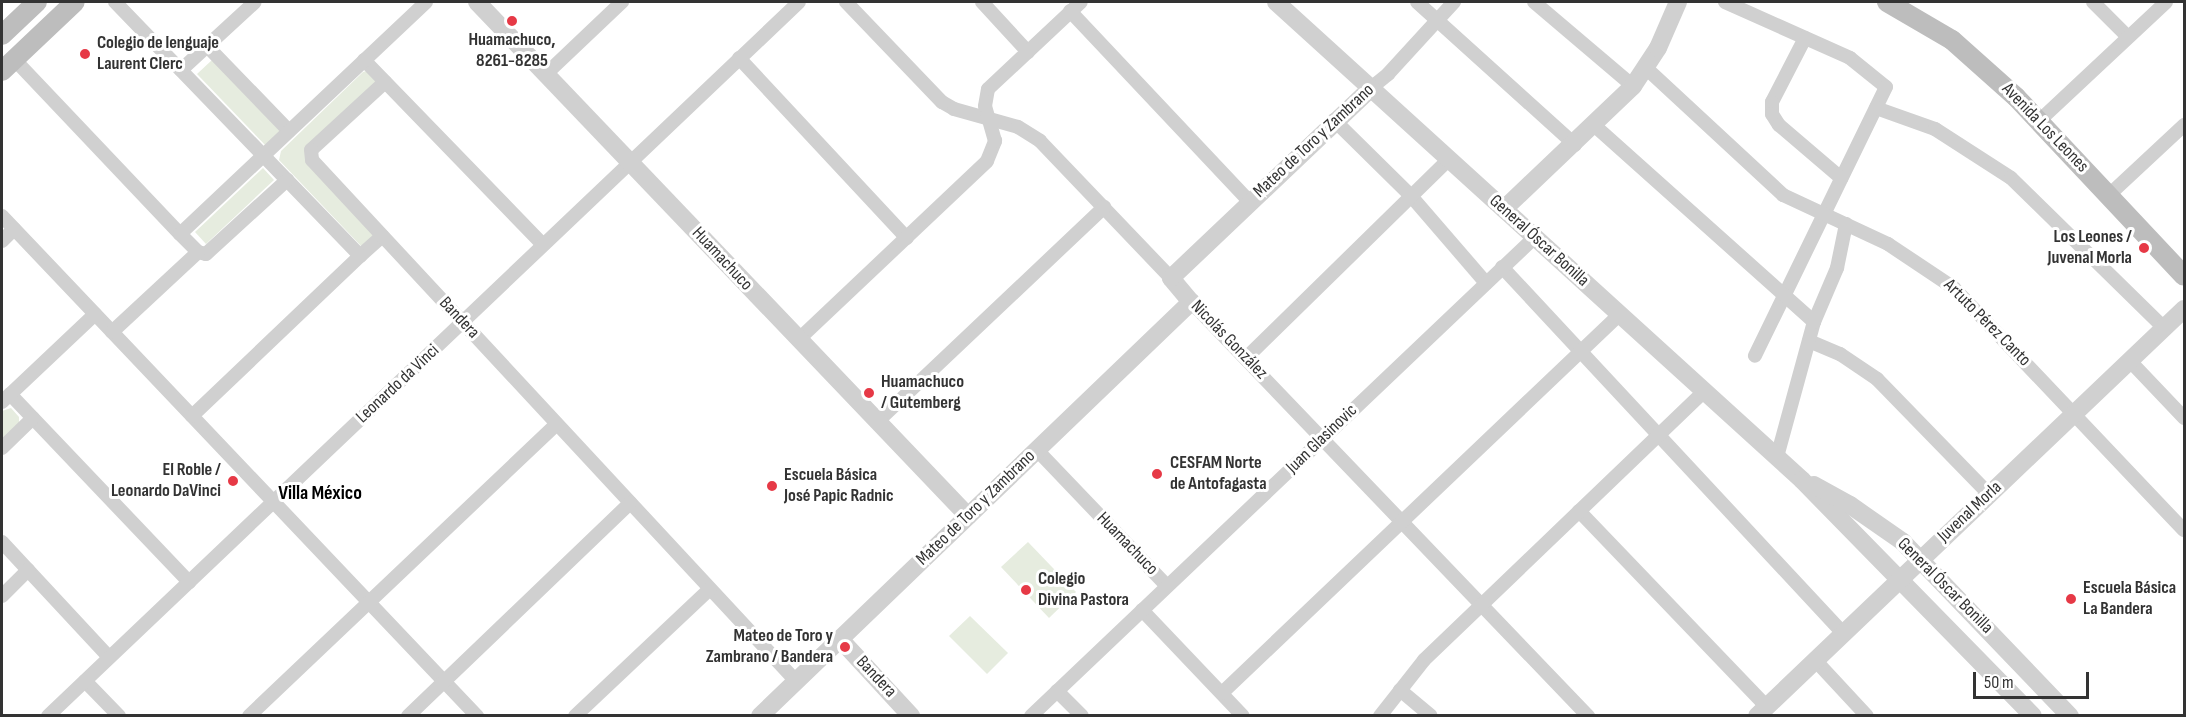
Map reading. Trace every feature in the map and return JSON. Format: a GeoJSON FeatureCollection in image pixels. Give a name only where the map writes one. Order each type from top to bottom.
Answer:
{"type":"FeatureCollection","features":[{"type":"Feature","properties":{"kind":"main road"},"geometry":{"type":"LineString","coordinates":[[2,35],[37,2]]}},
{"type":"Feature","properties":{"kind":"main road"},"geometry":{"type":"LineString","coordinates":[[8,65],[75,2]]}},
{"type":"Feature","properties":{"kind":"main road","name":"Avenida Los Leones"},"geometry":{"type":"LineString","coordinates":[[1887,2],[1952,40],[2039,121],[2184,276]]}},
{"type":"Feature","properties":{"kind":"street"},"geometry":{"type":"LineString","coordinates":[[115,2],[360,256]]}},
{"type":"Feature","properties":{"kind":"street"},"geometry":{"type":"LineString","coordinates":[[181,70],[255,2]]}},
{"type":"Feature","properties":{"kind":"street"},"geometry":{"type":"LineString","coordinates":[[180,234],[426,2]]}},
{"type":"Feature","properties":{"kind":"street","name":"Huamachuco"},"geometry":{"type":"LineString","coordinates":[[477,2],[968,516]]}},
{"type":"Feature","properties":{"kind":"street"},"geometry":{"type":"LineString","coordinates":[[546,74],[622,2]]}},
{"type":"Feature","properties":{"kind":"street","name":"Leonardo da Vinci"},"geometry":{"type":"LineString","coordinates":[[48,716],[799,2]]}},
{"type":"Feature","properties":{"kind":"street","name":"Nicolás González"},"geometry":{"type":"LineString","coordinates":[[846,2],[942,102],[1018,127],[1040,141],[1588,716]]}},
{"type":"Feature","properties":{"kind":"street"},"geometry":{"type":"LineString","coordinates":[[982,2],[1028,52]]}},
{"type":"Feature","properties":{"kind":"street","name":"General Óscar Bonilla"},"geometry":{"type":"LineString","coordinates":[[1276,2],[1802,480],[2033,716]]}},
{"type":"Feature","properties":{"kind":"street"},"geometry":{"type":"LineString","coordinates":[[1417,2],[1575,145]]}},
{"type":"Feature","properties":{"kind":"street","name":"Mateo de Toro y Zambrano"},"geometry":{"type":"LineString","coordinates":[[1171,278],[1334,120],[1388,74],[1454,2]]}},
{"type":"Feature","properties":{"kind":"street"},"geometry":{"type":"LineString","coordinates":[[1534,2],[1633,86]]}},
{"type":"Feature","properties":{"kind":"street"},"geometry":{"type":"LineString","coordinates":[[1504,209],[1595,126],[1633,86],[1646,68],[1678,2]]}},
{"type":"Feature","properties":{"kind":"street"},"geometry":{"type":"LineString","coordinates":[[1725,2],[1850,58],[1886,87],[1755,356]]}},
{"type":"Feature","properties":{"kind":"street"},"geometry":{"type":"LineString","coordinates":[[2093,2],[2128,37]]}},
{"type":"Feature","properties":{"kind":"street"},"geometry":{"type":"LineString","coordinates":[[2039,121],[2166,2]]}},
{"type":"Feature","properties":{"kind":"street"},"geometry":{"type":"LineString","coordinates":[[798,340],[992,155],[994,141],[984,100],[988,89],[1076,6],[1249,201]]}},
{"type":"Feature","properties":{"kind":"street"},"geometry":{"type":"LineString","coordinates":[[1805,38],[1772,102],[1772,114],[1779,125],[1841,178]]}},
{"type":"Feature","properties":{"kind":"street"},"geometry":{"type":"LineString","coordinates":[[207,46],[289,131]]}},
{"type":"Feature","properties":{"kind":"street"},"geometry":{"type":"LineString","coordinates":[[739,58],[907,238]]}},
{"type":"Feature","properties":{"kind":"street"},"geometry":{"type":"LineString","coordinates":[[364,60],[543,246]]}},
{"type":"Feature","properties":{"kind":"street"},"geometry":{"type":"LineString","coordinates":[[8,65],[198,252],[206,254],[287,180]]}},
{"type":"Feature","properties":{"kind":"street","name":"Artuto Pérez Canto"},"geometry":{"type":"LineString","coordinates":[[1646,68],[1774,188],[1909,256],[1954,288],[2075,412],[2184,530]]}},
{"type":"Feature","properties":{"kind":"street","name":"Bandera"},"geometry":{"type":"LineString","coordinates":[[386,82],[311,150],[312,160],[796,681]]}},
{"type":"Feature","properties":{"kind":"street"},"geometry":{"type":"LineString","coordinates":[[1876,108],[1935,129],[2011,178],[2164,328]]}},
{"type":"Feature","properties":{"kind":"street"},"geometry":{"type":"LineString","coordinates":[[1334,120],[1411,196],[1486,283]]}},
{"type":"Feature","properties":{"kind":"street"},"geometry":{"type":"LineString","coordinates":[[2109,195],[2184,124]]}},
{"type":"Feature","properties":{"kind":"street"},"geometry":{"type":"LineString","coordinates":[[1595,126],[1783,297],[1814,322]]}},
{"type":"Feature","properties":{"kind":"street"},"geometry":{"type":"LineString","coordinates":[[1246,358],[1449,159]]}},
{"type":"Feature","properties":{"kind":"street"},"geometry":{"type":"LineString","coordinates":[[877,422],[1104,207]]}},
{"type":"Feature","properties":{"kind":"street"},"geometry":{"type":"LineString","coordinates":[[2,216],[477,716]]}},
{"type":"Feature","properties":{"kind":"street"},"geometry":{"type":"LineString","coordinates":[[1777,457],[1814,322],[1837,268],[1846,224]]}},
{"type":"Feature","properties":{"kind":"street"},"geometry":{"type":"LineString","coordinates":[[2,241],[14,229]]}},
{"type":"Feature","properties":{"kind":"street"},"geometry":{"type":"LineString","coordinates":[[192,416],[382,236]]}},
{"type":"Feature","properties":{"kind":"street","name":"Juan Glasinovic"},"geometry":{"type":"LineString","coordinates":[[1031,716],[1535,237]]}},
{"type":"Feature","properties":{"kind":"street"},"geometry":{"type":"LineString","coordinates":[[112,332],[198,252]]}},
{"type":"Feature","properties":{"kind":"street"},"geometry":{"type":"LineString","coordinates":[[1502,267],[1843,633]]}},
{"type":"Feature","properties":{"kind":"street","name":"Mateo de Toro y Zambrano"},"geometry":{"type":"LineString","coordinates":[[760,716],[1191,302]]}},
{"type":"Feature","properties":{"kind":"street","name":"Juvenal Morla"},"geometry":{"type":"LineString","coordinates":[[1762,711],[2184,309]]}},
{"type":"Feature","properties":{"kind":"street"},"geometry":{"type":"LineString","coordinates":[[95,314],[6,398],[33,418],[189,582]]}},
{"type":"Feature","properties":{"kind":"street"},"geometry":{"type":"LineString","coordinates":[[1222,693],[1620,314]]}},
{"type":"Feature","properties":{"kind":"street"},"geometry":{"type":"LineString","coordinates":[[1809,341],[1840,354],[1877,379],[1989,494]]}},
{"type":"Feature","properties":{"kind":"street"},"geometry":{"type":"LineString","coordinates":[[2130,361],[2184,418]]}},
{"type":"Feature","properties":{"kind":"street"},"geometry":{"type":"LineString","coordinates":[[1380,716],[1417,667],[1705,391]]}},
{"type":"Feature","properties":{"kind":"street"},"geometry":{"type":"LineString","coordinates":[[2,448],[33,418]]}},
{"type":"Feature","properties":{"kind":"street"},"geometry":{"type":"LineString","coordinates":[[249,716],[557,424]]}},
{"type":"Feature","properties":{"kind":"street","name":"Huamachuco"},"geometry":{"type":"LineString","coordinates":[[1037,450],[1167,586]]}},
{"type":"Feature","properties":{"kind":"street","name":"General Óscar Bonilla"},"geometry":{"type":"LineString","coordinates":[[1802,480],[1868,517],[1920,559],[2070,716]]}},
{"type":"Feature","properties":{"kind":"street"},"geometry":{"type":"LineString","coordinates":[[408,716],[630,503]]}},
{"type":"Feature","properties":{"kind":"street"},"geometry":{"type":"LineString","coordinates":[[1579,511],[1762,711]]}},
{"type":"Feature","properties":{"kind":"street"},"geometry":{"type":"LineString","coordinates":[[2,542],[109,657]]}},
{"type":"Feature","properties":{"kind":"street"},"geometry":{"type":"LineString","coordinates":[[2,596],[28,570]]}},
{"type":"Feature","properties":{"kind":"street"},"geometry":{"type":"LineString","coordinates":[[575,716],[711,589]]}},
{"type":"Feature","properties":{"kind":"street"},"geometry":{"type":"LineString","coordinates":[[1142,610],[1243,716]]}},
{"type":"Feature","properties":{"kind":"street","name":"Bandera"},"geometry":{"type":"LineString","coordinates":[[840,639],[911,716]]}},
{"type":"Feature","properties":{"kind":"street"},"geometry":{"type":"LineString","coordinates":[[1815,660],[1867,716]]}},
{"type":"Feature","properties":{"kind":"street"},"geometry":{"type":"LineString","coordinates":[[85,681],[119,716]]}},
{"type":"Feature","properties":{"kind":"street"},"geometry":{"type":"LineString","coordinates":[[1400,690],[1431,716]]}},
{"type":"Feature","properties":{"kind":"street"},"geometry":{"type":"LineString","coordinates":[[1057,691],[1082,716]]}},
{"type":"Feature","properties":{"kind":"shaded area"},"geometry":{"type":"Polygon","coordinates":[[[212,60],[282,133],[267,147],[197,74],[212,60]]]}},
{"type":"Feature","properties":{"kind":"shaded area"},"geometry":{"type":"Polygon","coordinates":[[[370,70],[379,80],[306,153],[371,229],[373,236],[362,247],[279,160],[281,151],[363,72],[370,70]]]}},
{"type":"Feature","properties":{"kind":"shaded area"},"geometry":{"type":"Polygon","coordinates":[[[263,168],[274,180],[206,244],[195,232],[263,168]]]}},
{"type":"Feature","properties":{"kind":"shaded area"},"geometry":{"type":"Polygon","coordinates":[[[11,408],[19,417],[19,424],[2,440],[2,411],[11,408]]]}},
{"type":"Feature","properties":{"kind":"shaded area"},"geometry":{"type":"Polygon","coordinates":[[[1028,542],[1076,592],[1049,618],[1001,567],[1028,542]]]}},
{"type":"Feature","properties":{"kind":"shaded area"},"geometry":{"type":"Polygon","coordinates":[[[970,616],[1008,653],[987,674],[949,636],[970,616]]]}},
{"type":"Feature","properties":{"kind":"place","name":"Huamachuco, 8261-8285"},"geometry":{"type":"Point","coordinates":[512,21]}},
{"type":"Feature","properties":{"kind":"place","name":"Colegio de lenguaje Laurent Clerc"},"geometry":{"type":"Point","coordinates":[85,54]}},
{"type":"Feature","properties":{"kind":"place","name":"Los Leones / Juvenal Morla"},"geometry":{"type":"Point","coordinates":[2144,248]}},
{"type":"Feature","properties":{"kind":"place","name":"Huamachuco / Gutemberg"},"geometry":{"type":"Point","coordinates":[869,393]}},
{"type":"Feature","properties":{"kind":"place","name":"CESFAM Norte de Antofagasta"},"geometry":{"type":"Point","coordinates":[1157,474]}},
{"type":"Feature","properties":{"kind":"place","name":"El Roble / Leonardo DaVinci"},"geometry":{"type":"Point","coordinates":[233,481]}},
{"type":"Feature","properties":{"kind":"place","name":"Escuela Básica José Papic Radnic"},"geometry":{"type":"Point","coordinates":[772,486]}},
{"type":"Feature","properties":{"kind":"place","name":"Colegio Divina Pastora"},"geometry":{"type":"Point","coordinates":[1026,590]}},
{"type":"Feature","properties":{"kind":"place","name":"Escuela Básica La Bandera"},"geometry":{"type":"Point","coordinates":[2071,599]}},
{"type":"Feature","properties":{"kind":"place","name":"Mateo de Toro y Zambrano / Bandera"},"geometry":{"type":"Point","coordinates":[845,647]}},
{"type":"Feature","properties":{"kind":"district","name":"Villa México"},"geometry":{"type":"Point","coordinates":[320,493]}}]}
